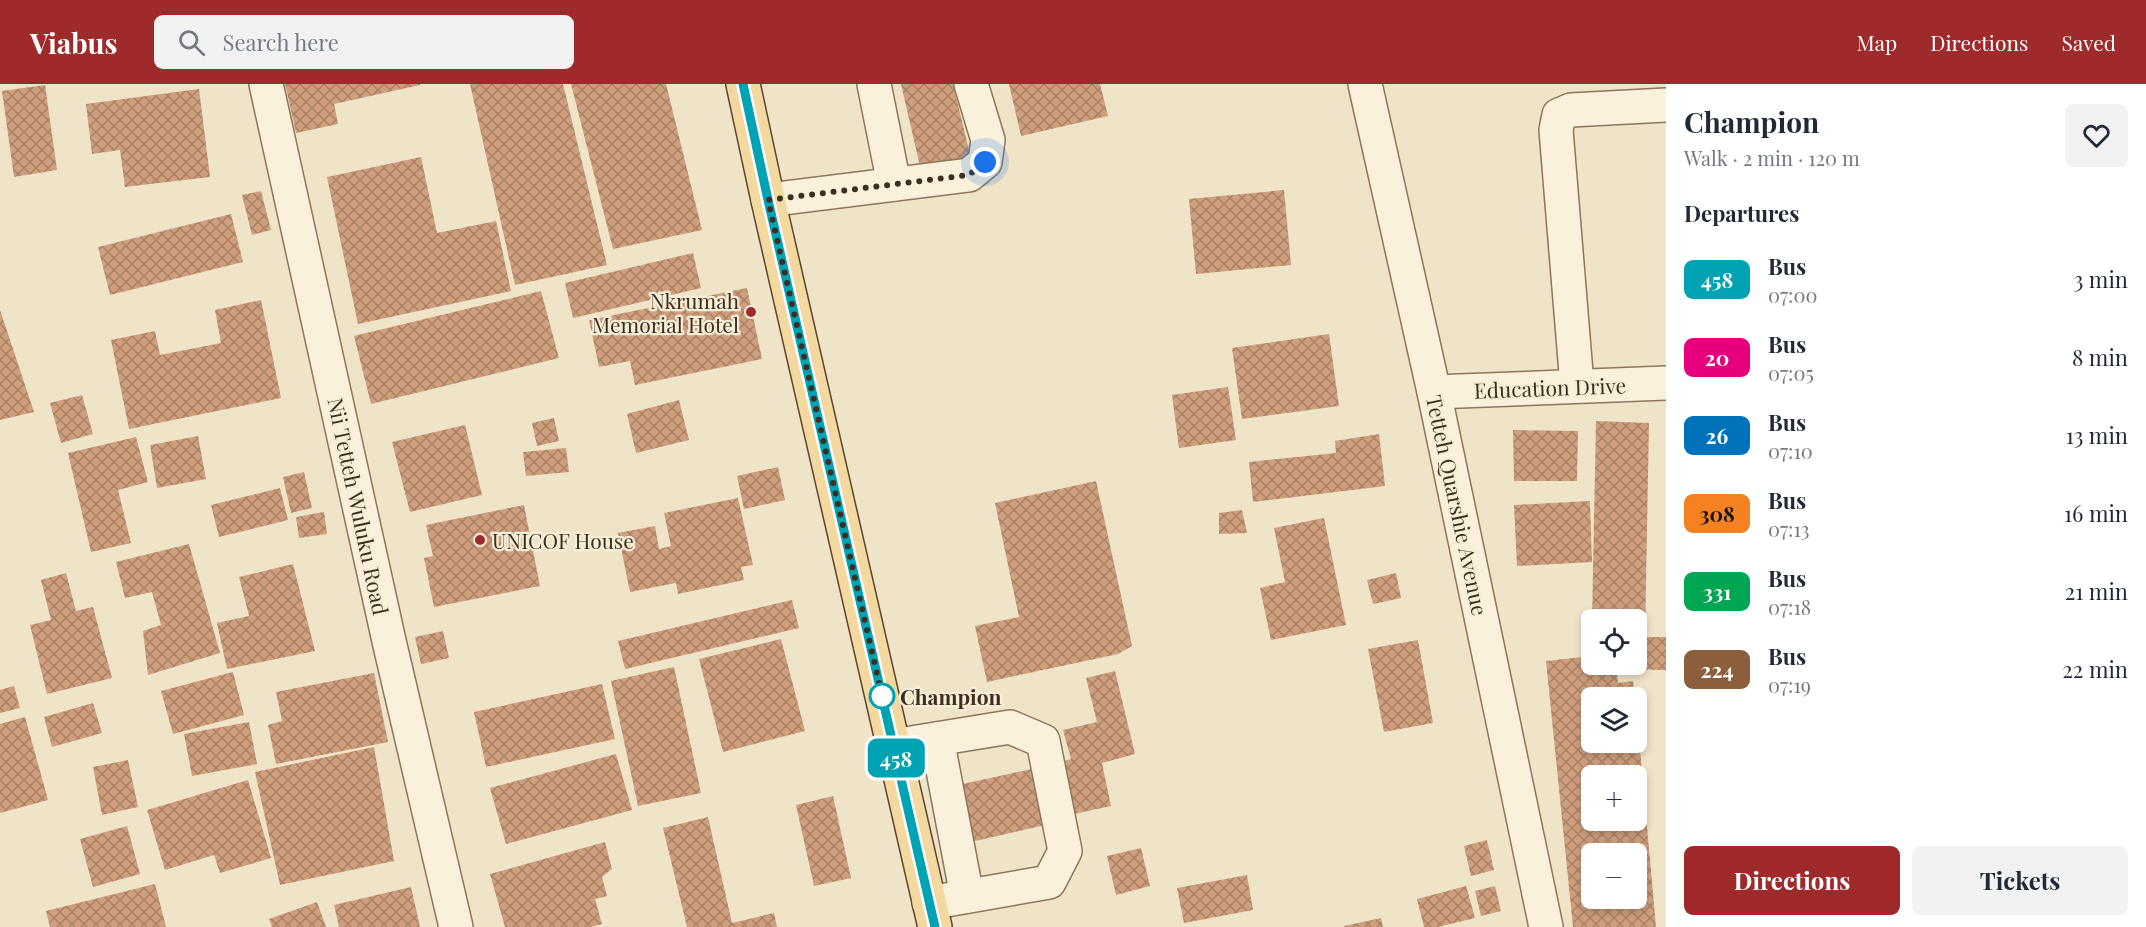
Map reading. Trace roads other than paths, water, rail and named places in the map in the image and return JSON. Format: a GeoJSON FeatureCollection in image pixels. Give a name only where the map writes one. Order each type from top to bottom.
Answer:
{"type":"FeatureCollection","features":[{"type":"Feature","properties":{"kind":"main road"},"geometry":{"type":"LineString","coordinates":[[743,84],[932,915]]}},
{"type":"Feature","properties":{"kind":"street","name":"Nii Tetteh Wuluku Road"},"geometry":{"type":"LineString","coordinates":[[266,84],[389,641],[456,927]]}},
{"type":"Feature","properties":{"kind":"street"},"geometry":{"type":"LineString","coordinates":[[874,84],[894,184]]}},
{"type":"Feature","properties":{"kind":"street"},"geometry":{"type":"LineString","coordinates":[[768,200],[969,175],[985,162],[988,140],[971,84]]}},
{"type":"Feature","properties":{"kind":"street","name":"Tetteh Quarshie Avenue"},"geometry":{"type":"LineString","coordinates":[[1365,84],[1434,392],[1546,927]]}},
{"type":"Feature","properties":{"kind":"street"},"geometry":{"type":"LineString","coordinates":[[1577,385],[1556,130],[1559,115],[1571,110],[1666,105]]}},
{"type":"Feature","properties":{"kind":"street","name":"Education Drive"},"geometry":{"type":"LineString","coordinates":[[1434,392],[1666,383]]}},
{"type":"Feature","properties":{"kind":"street"},"geometry":{"type":"LineString","coordinates":[[893,746],[1010,727],[1043,741],[1065,851],[1049,882],[967,896],[932,915]]}},
{"type":"Feature","properties":{"kind":"street"},"geometry":{"type":"LineString","coordinates":[[937,739],[967,896]]}},
{"type":"Feature","properties":{"kind":"place","name":"Nkrumah Memorial Hotel"},"geometry":{"type":"Point","coordinates":[751,312]}},
{"type":"Feature","properties":{"kind":"place","name":"UNICOF House"},"geometry":{"type":"Point","coordinates":[480,540]}},
{"type":"Feature","properties":{"kind":"place","name":"Champion"},"geometry":{"type":"Point","coordinates":[882,696]}}]}
